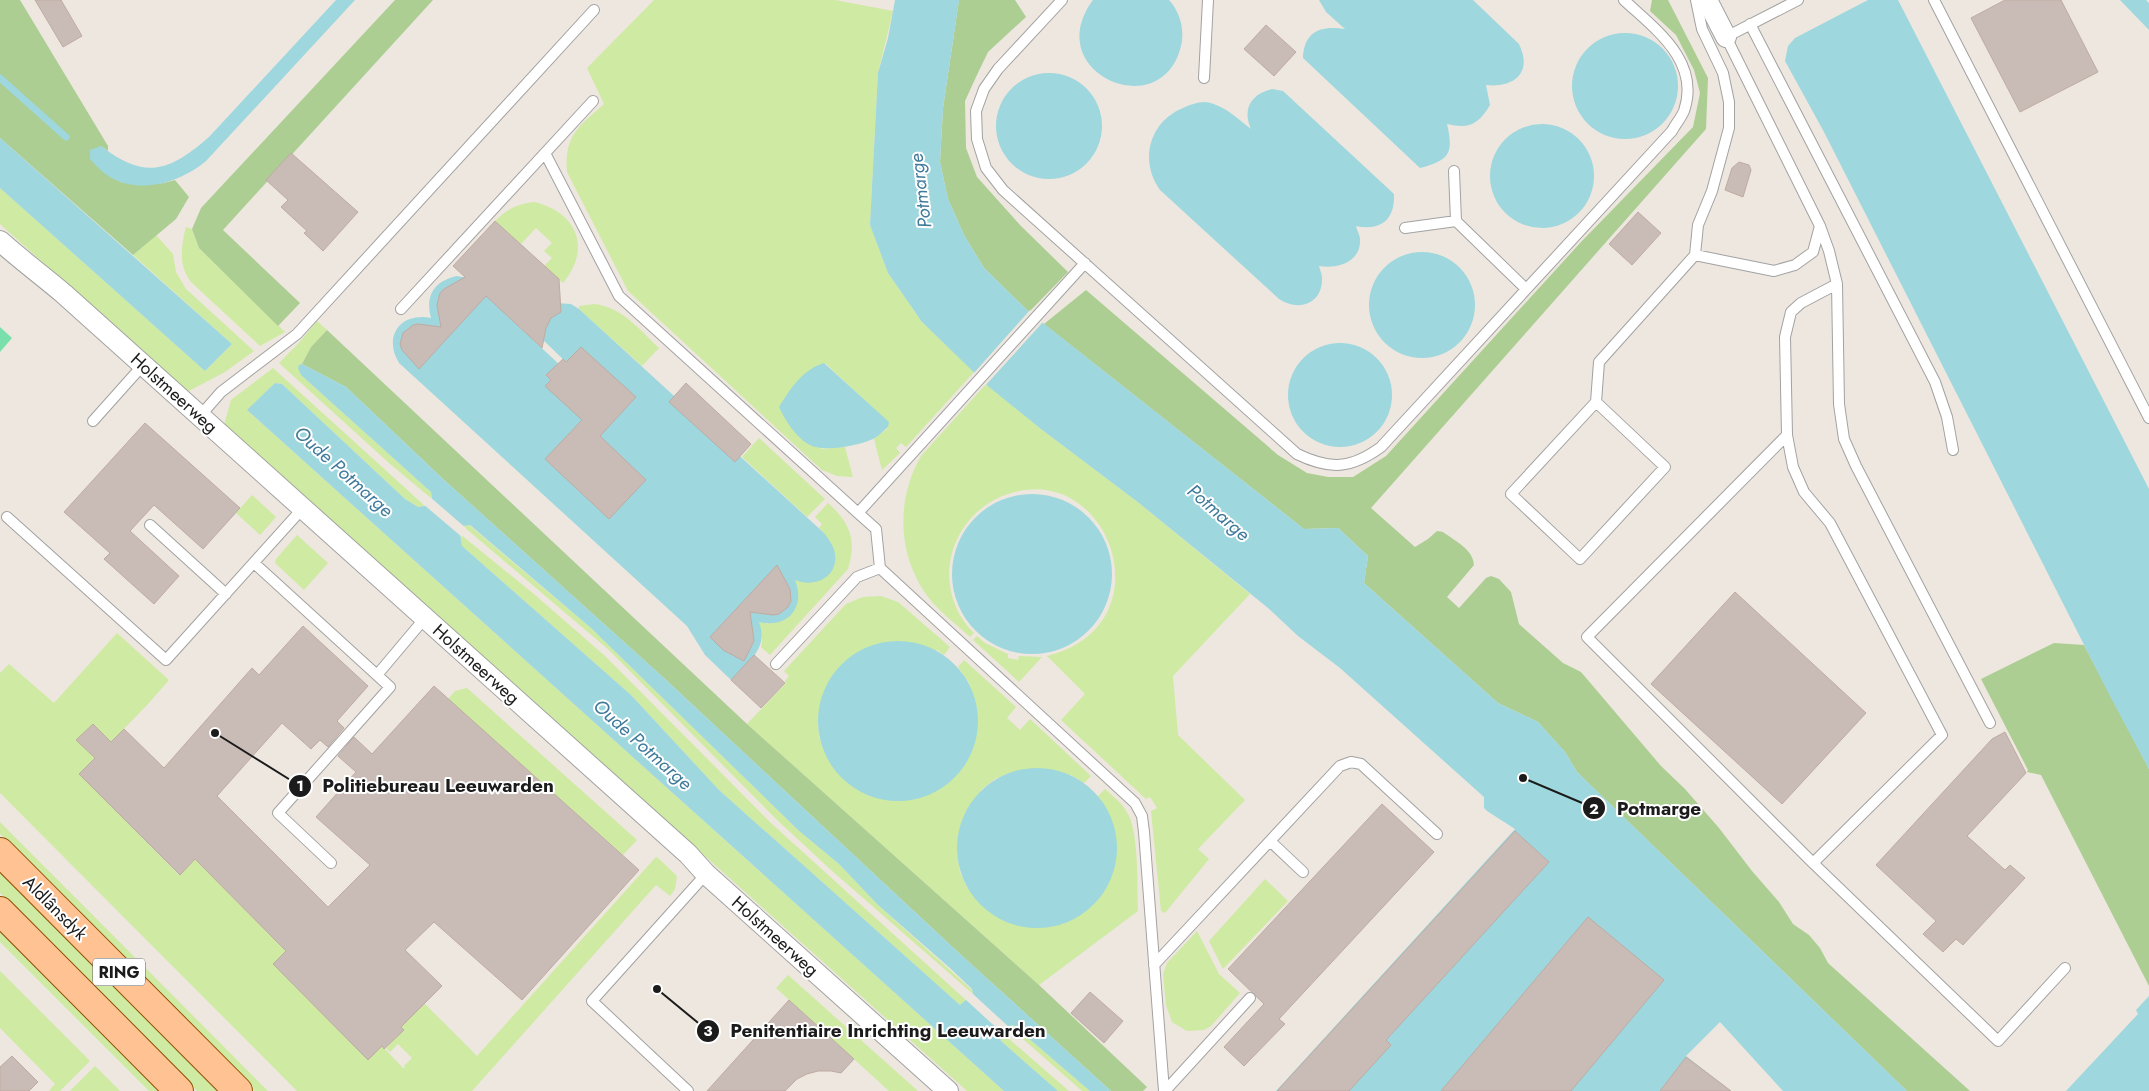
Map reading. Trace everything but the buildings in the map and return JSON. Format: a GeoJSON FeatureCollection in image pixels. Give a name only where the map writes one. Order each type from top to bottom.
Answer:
{"type":"FeatureCollection","features":[{"type":"Feature","properties":{"kind":"main road","name":"Aldlânsdyk"},"geometry":{"type":"LineString","coordinates":[[0,852],[238,1091]]}},
{"type":"Feature","properties":{"kind":"main road","name":"RING"},"geometry":{"type":"LineString","coordinates":[[0,911],[179,1091]]}},
{"type":"Feature","properties":{"kind":"street"},"geometry":{"type":"LineString","coordinates":[[1707,0],[1726,37]]}},
{"type":"Feature","properties":{"kind":"street","name":"Holstmeerweg"},"geometry":{"type":"LineString","coordinates":[[0,241],[61,292],[303,508],[948,1091]]}},
{"type":"Feature","properties":{"kind":"lane"},"geometry":{"type":"LineString","coordinates":[[1062,0],[998,69],[984,88],[976,111],[977,139],[986,168],[1004,190],[1297,454],[1317,464],[1340,466],[1365,458],[1381,447],[1672,131],[1684,111],[1688,85],[1681,61],[1668,41],[1624,0]]}},
{"type":"Feature","properties":{"kind":"lane"},"geometry":{"type":"LineString","coordinates":[[1204,78],[1208,0]]}},
{"type":"Feature","properties":{"kind":"lane"},"geometry":{"type":"LineString","coordinates":[[1596,402],[1665,467],[1580,558],[1511,494],[1596,402],[1599,362],[1695,255],[1698,225],[1717,176],[1729,128],[1729,102],[1724,73],[1702,29],[1696,0]]}},
{"type":"Feature","properties":{"kind":"lane"},"geometry":{"type":"LineString","coordinates":[[1798,0],[1726,37],[1820,226],[1829,251],[1836,284],[1839,404],[1844,439],[1856,466],[1990,724]]}},
{"type":"Feature","properties":{"kind":"lane"},"geometry":{"type":"LineString","coordinates":[[1934,0],[2149,418]]}},
{"type":"Feature","properties":{"kind":"lane"},"geometry":{"type":"LineString","coordinates":[[200,416],[221,392],[297,334],[594,10]]}},
{"type":"Feature","properties":{"kind":"lane"},"geometry":{"type":"LineString","coordinates":[[1750,24],[1935,382],[1947,417],[1953,450]]}},
{"type":"Feature","properties":{"kind":"lane"},"geometry":{"type":"LineString","coordinates":[[401,309],[593,100]]}},
{"type":"Feature","properties":{"kind":"lane"},"geometry":{"type":"LineString","coordinates":[[544,154],[618,296],[876,529],[880,568],[1135,803],[1142,816],[1144,832],[1165,1091]]}},
{"type":"Feature","properties":{"kind":"lane"},"geometry":{"type":"LineString","coordinates":[[1454,171],[1456,220],[1526,289]]}},
{"type":"Feature","properties":{"kind":"lane"},"geometry":{"type":"LineString","coordinates":[[1405,228],[1456,220]]}},
{"type":"Feature","properties":{"kind":"lane"},"geometry":{"type":"LineString","coordinates":[[1695,255],[1774,271],[1795,265],[1813,252],[1820,226]]}},
{"type":"Feature","properties":{"kind":"lane"},"geometry":{"type":"LineString","coordinates":[[858,513],[1085,263]]}},
{"type":"Feature","properties":{"kind":"lane"},"geometry":{"type":"LineString","coordinates":[[1813,863],[1942,735],[1830,523],[1804,492],[1793,467],[1787,435],[1785,337],[1791,312],[1801,303],[1836,284]]}},
{"type":"Feature","properties":{"kind":"lane"},"geometry":{"type":"LineString","coordinates":[[92,421],[143,365]]}},
{"type":"Feature","properties":{"kind":"lane"},"geometry":{"type":"LineString","coordinates":[[1787,435],[1587,637],[1813,863],[1998,1041],[2065,968]]}},
{"type":"Feature","properties":{"kind":"lane"},"geometry":{"type":"LineString","coordinates":[[7,517],[166,660],[303,508]]}},
{"type":"Feature","properties":{"kind":"lane"},"geometry":{"type":"LineString","coordinates":[[150,524],[226,594]]}},
{"type":"Feature","properties":{"kind":"lane"},"geometry":{"type":"LineString","coordinates":[[254,563],[390,687],[278,812],[331,863]]}},
{"type":"Feature","properties":{"kind":"lane"},"geometry":{"type":"LineString","coordinates":[[776,664],[857,577],[880,568]]}},
{"type":"Feature","properties":{"kind":"lane"},"geometry":{"type":"LineString","coordinates":[[377,674],[425,618]]}},
{"type":"Feature","properties":{"kind":"lane"},"geometry":{"type":"LineString","coordinates":[[1154,964],[1340,766],[1352,762],[1361,764],[1437,834]]}},
{"type":"Feature","properties":{"kind":"lane"},"geometry":{"type":"LineString","coordinates":[[1270,841],[1303,872]]}},
{"type":"Feature","properties":{"kind":"lane"},"geometry":{"type":"LineString","coordinates":[[688,1091],[592,1001],[706,874]]}},
{"type":"Feature","properties":{"kind":"lane"},"geometry":{"type":"LineString","coordinates":[[1165,1091],[1250,998]]}},
{"type":"Feature","properties":{"kind":"green space"},"geometry":{"type":"Polygon","coordinates":[[[0,0],[20,0],[108,146],[108,151],[101,146],[120,182],[148,184],[175,180],[189,197],[176,219],[133,255],[0,138],[0,0]]]}},
{"type":"Feature","properties":{"kind":"green space"},"geometry":{"type":"Polygon","coordinates":[[[395,0],[433,0],[223,230],[300,303],[278,326],[199,248],[192,229],[201,208],[395,0]]]}},
{"type":"Feature","properties":{"kind":"green space"},"geometry":{"type":"Polygon","coordinates":[[[654,0],[835,0],[893,11],[878,73],[870,225],[888,273],[922,322],[974,372],[906,447],[901,443],[896,448],[900,453],[882,470],[874,439],[888,428],[888,422],[825,363],[821,449],[845,447],[853,477],[837,476],[822,470],[628,291],[567,172],[568,149],[571,140],[587,119],[604,104],[587,68],[654,0]]]}},
{"type":"Feature","properties":{"kind":"green space"},"geometry":{"type":"Polygon","coordinates":[[[959,0],[1015,0],[1026,17],[988,52],[965,101],[966,148],[977,177],[1021,226],[1068,272],[1029,312],[984,268],[964,235],[948,199],[940,162],[943,108],[959,0]]]}},
{"type":"Feature","properties":{"kind":"green space"},"geometry":{"type":"Polygon","coordinates":[[[1652,0],[1668,0],[1708,78],[1706,129],[1371,508],[1415,547],[1437,531],[1443,532],[1467,550],[1473,559],[1474,565],[1447,597],[1459,608],[1486,578],[1491,576],[1499,579],[1511,592],[1519,624],[1563,663],[1581,672],[1661,766],[1685,789],[1719,828],[1779,902],[1793,924],[1809,935],[1820,948],[1828,963],[1970,1091],[1907,1091],[1577,772],[1565,752],[1538,722],[1498,703],[1364,583],[1368,556],[1338,528],[1304,529],[1044,324],[1086,290],[1278,455],[1307,473],[1328,477],[1353,477],[1386,456],[1581,242],[1693,127],[1700,93],[1694,70],[1676,35],[1650,11],[1652,0]]]}},
{"type":"Feature","properties":{"kind":"green space"},"geometry":{"type":"Polygon","coordinates":[[[0,188],[205,371],[232,344],[133,255],[156,235],[173,254],[176,272],[186,289],[254,351],[225,372],[187,392],[0,224],[0,188]]]}},
{"type":"Feature","properties":{"kind":"green space"},"geometry":{"type":"Polygon","coordinates":[[[534,202],[549,207],[561,214],[576,233],[577,257],[572,270],[563,283],[544,266],[552,258],[544,251],[552,243],[536,228],[521,244],[495,221],[513,208],[534,202]]]}},
{"type":"Feature","properties":{"kind":"green space"},"geometry":{"type":"Polygon","coordinates":[[[186,227],[192,229],[199,248],[285,332],[260,346],[192,283],[184,270],[182,256],[186,227]]]}},
{"type":"Feature","properties":{"kind":"green space"},"geometry":{"type":"Polygon","coordinates":[[[594,304],[613,309],[622,314],[659,348],[642,366],[579,309],[579,306],[594,304]]]}},
{"type":"Feature","properties":{"kind":"green space"},"geometry":{"type":"Polygon","coordinates":[[[317,321],[327,330],[311,347],[302,364],[299,365],[301,375],[431,492],[432,499],[389,463],[279,363],[317,321]]]}},
{"type":"Feature","properties":{"kind":"green space"},"geometry":{"type":"Polygon","coordinates":[[[0,327],[12,338],[0,352],[0,327]]]}},
{"type":"Feature","properties":{"kind":"green space"},"geometry":{"type":"Polygon","coordinates":[[[327,330],[747,724],[1039,985],[1147,1087],[1143,1091],[1111,1091],[960,954],[665,679],[443,479],[346,387],[302,364],[311,347],[327,330]]]}},
{"type":"Feature","properties":{"kind":"green space"},"geometry":{"type":"Polygon","coordinates":[[[273,368],[425,506],[418,507],[405,499],[282,384],[275,383],[248,411],[1004,1091],[967,1091],[224,425],[231,400],[273,368]]]}},
{"type":"Feature","properties":{"kind":"green space"},"geometry":{"type":"Polygon","coordinates":[[[986,384],[1041,429],[1139,503],[1250,594],[1173,676],[1178,735],[1245,800],[1198,849],[1209,859],[1165,913],[1161,911],[1151,811],[1157,808],[1150,797],[1146,799],[1061,720],[1085,694],[1047,656],[1085,638],[1107,612],[1115,580],[1110,548],[1095,519],[1070,498],[1038,489],[1000,497],[976,513],[964,527],[955,544],[949,574],[952,596],[956,606],[974,633],[970,637],[933,603],[921,587],[913,569],[907,551],[904,532],[904,512],[912,474],[921,456],[986,384]]]}},
{"type":"Feature","properties":{"kind":"green space"},"geometry":{"type":"Polygon","coordinates":[[[759,438],[825,499],[807,517],[742,457],[759,438]]]}},
{"type":"Feature","properties":{"kind":"green space"},"geometry":{"type":"Polygon","coordinates":[[[252,495],[276,517],[260,535],[236,513],[252,495]]]}},
{"type":"Feature","properties":{"kind":"green space"},"geometry":{"type":"Polygon","coordinates":[[[828,503],[842,518],[850,533],[852,549],[848,569],[770,655],[761,647],[762,640],[759,621],[768,624],[798,588],[794,580],[824,533],[819,528],[822,524],[815,517],[828,503]]]}},
{"type":"Feature","properties":{"kind":"green space"},"geometry":{"type":"Polygon","coordinates":[[[469,525],[591,628],[798,830],[839,864],[878,905],[972,990],[973,994],[831,870],[776,819],[609,650],[463,526],[469,525]]]}},
{"type":"Feature","properties":{"kind":"green space"},"geometry":{"type":"Polygon","coordinates":[[[460,534],[535,595],[605,656],[772,824],[967,1001],[960,1005],[719,790],[631,695],[462,546],[460,534]]]}},
{"type":"Feature","properties":{"kind":"green space"},"geometry":{"type":"Polygon","coordinates":[[[297,535],[328,563],[304,590],[275,563],[276,559],[297,535]]]}},
{"type":"Feature","properties":{"kind":"green space"},"geometry":{"type":"Polygon","coordinates":[[[881,596],[898,602],[950,647],[944,655],[937,650],[818,720],[819,737],[825,753],[941,787],[955,777],[973,749],[969,683],[958,667],[964,660],[1016,707],[1007,718],[1020,730],[1030,719],[1091,776],[1084,783],[1071,775],[1009,773],[995,779],[981,790],[957,854],[960,872],[967,888],[1114,869],[1116,849],[1114,831],[1108,814],[1098,796],[1105,789],[1126,810],[1132,823],[1136,847],[1138,911],[1039,985],[747,724],[786,683],[785,681],[789,676],[784,671],[846,604],[863,597],[881,596]]]}},
{"type":"Feature","properties":{"kind":"green space"},"geometry":{"type":"Polygon","coordinates":[[[117,633],[169,680],[111,742],[93,724],[77,740],[95,758],[79,774],[179,875],[195,859],[286,951],[273,964],[368,1059],[382,1046],[405,1068],[404,1066],[412,1058],[398,1044],[390,1052],[386,1048],[403,1030],[401,1027],[424,1003],[477,1056],[655,858],[657,857],[677,876],[675,889],[670,896],[656,885],[472,1091],[297,1091],[0,793],[0,673],[9,664],[54,703],[117,633]]]}},
{"type":"Feature","properties":{"kind":"green space"},"geometry":{"type":"Polygon","coordinates":[[[977,636],[985,643],[1008,654],[1008,658],[1018,660],[1019,656],[1042,657],[1019,682],[973,640],[977,636]]]}},
{"type":"Feature","properties":{"kind":"green space"},"geometry":{"type":"Polygon","coordinates":[[[2054,643],[2084,645],[2149,769],[2149,986],[2041,775],[2027,772],[2028,770],[1981,679],[2054,643]]]}},
{"type":"Feature","properties":{"kind":"green space"},"geometry":{"type":"Polygon","coordinates":[[[467,688],[637,840],[623,855],[448,699],[455,691],[467,688]]]}},
{"type":"Feature","properties":{"kind":"green space"},"geometry":{"type":"Polygon","coordinates":[[[0,822],[268,1091],[255,1091],[238,1074],[0,834],[0,822]]]}},
{"type":"Feature","properties":{"kind":"green space"},"geometry":{"type":"Polygon","coordinates":[[[0,870],[220,1091],[197,1091],[0,893],[0,870]]]}},
{"type":"Feature","properties":{"kind":"green space"},"geometry":{"type":"Polygon","coordinates":[[[1265,879],[1288,901],[1223,969],[1209,941],[1265,879]]]}},
{"type":"Feature","properties":{"kind":"green space"},"geometry":{"type":"Polygon","coordinates":[[[0,929],[161,1091],[149,1091],[0,942],[0,929]]]}},
{"type":"Feature","properties":{"kind":"green space"},"geometry":{"type":"Polygon","coordinates":[[[1197,931],[1219,974],[1240,993],[1211,1026],[1204,1030],[1187,1031],[1172,1022],[1166,1005],[1163,974],[1167,963],[1197,931]]]}},
{"type":"Feature","properties":{"kind":"green space"},"geometry":{"type":"Polygon","coordinates":[[[0,971],[90,1061],[60,1091],[49,1091],[55,1084],[0,1028],[0,971]]]}},
{"type":"Feature","properties":{"kind":"green space"},"geometry":{"type":"Polygon","coordinates":[[[788,975],[918,1091],[889,1091],[776,988],[788,975]]]}},
{"type":"Feature","properties":{"kind":"green space"},"geometry":{"type":"Polygon","coordinates":[[[1013,1025],[1090,1091],[1082,1091],[1008,1026],[1013,1025]]]}},
{"type":"Feature","properties":{"kind":"green space"},"geometry":{"type":"Polygon","coordinates":[[[1001,1032],[1069,1091],[1058,1091],[1001,1041],[999,1035],[1001,1032]]]}},
{"type":"Feature","properties":{"kind":"green space"},"geometry":{"type":"Polygon","coordinates":[[[95,1066],[120,1091],[70,1091],[95,1066]]]}},
{"type":"Feature","properties":{"kind":"water"},"geometry":{"type":"Polygon","coordinates":[[[336,0],[355,0],[206,161],[195,169],[170,181],[143,186],[116,180],[104,173],[90,159],[90,150],[101,146],[131,164],[156,167],[169,164],[195,149],[209,137],[336,0]]]}},
{"type":"Feature","properties":{"kind":"water"},"geometry":{"type":"Polygon","coordinates":[[[895,0],[959,0],[943,108],[940,162],[948,199],[964,235],[984,268],[1029,312],[1304,529],[1338,528],[1368,556],[1364,583],[1498,703],[1538,722],[1565,752],[1577,772],[1907,1091],[1783,1091],[1720,1022],[1686,1056],[1731,1091],[1276,1091],[1515,829],[1487,811],[1484,808],[1484,797],[1340,668],[1298,636],[1268,608],[1139,503],[989,387],[922,322],[888,273],[870,225],[878,73],[888,38],[895,0]]]}},
{"type":"Feature","properties":{"kind":"water"},"geometry":{"type":"Polygon","coordinates":[[[1093,0],[1169,0],[1179,16],[1182,28],[1181,46],[1170,70],[1152,83],[1131,86],[1110,80],[1092,68],[1081,49],[1080,26],[1093,0]]]}},
{"type":"Feature","properties":{"kind":"water"},"geometry":{"type":"Polygon","coordinates":[[[1319,0],[1473,0],[1519,44],[1524,63],[1522,71],[1512,81],[1505,84],[1486,85],[1490,105],[1486,112],[1472,124],[1461,126],[1447,124],[1450,142],[1447,154],[1437,162],[1420,168],[1303,58],[1307,42],[1315,32],[1328,28],[1345,29],[1326,12],[1319,0]]]}},
{"type":"Feature","properties":{"kind":"water"},"geometry":{"type":"Polygon","coordinates":[[[1868,0],[1898,0],[2149,489],[2149,769],[2112,700],[1824,132],[1785,61],[1788,46],[1795,38],[1868,0]]]}},
{"type":"Feature","properties":{"kind":"water"},"geometry":{"type":"Polygon","coordinates":[[[2120,0],[2146,0],[2149,3],[2149,30],[2120,0]]]}},
{"type":"Feature","properties":{"kind":"water"},"geometry":{"type":"Polygon","coordinates":[[[1625,33],[1645,37],[1662,49],[1674,66],[1678,86],[1674,106],[1662,123],[1645,135],[1625,139],[1605,135],[1588,123],[1576,106],[1572,86],[1576,66],[1588,49],[1605,37],[1625,33]]]}},
{"type":"Feature","properties":{"kind":"water"},"geometry":{"type":"Polygon","coordinates":[[[1049,73],[1069,77],[1087,88],[1098,106],[1102,126],[1098,146],[1087,164],[1069,175],[1049,179],[1029,175],[1011,164],[1000,146],[996,126],[1000,106],[1011,88],[1029,77],[1049,73]]]}},
{"type":"Feature","properties":{"kind":"water"},"geometry":{"type":"Polygon","coordinates":[[[1272,89],[1283,91],[1394,194],[1392,211],[1385,222],[1373,227],[1356,226],[1360,238],[1360,246],[1353,258],[1341,265],[1319,266],[1322,278],[1318,294],[1308,303],[1301,305],[1286,303],[1279,299],[1160,190],[1150,167],[1149,155],[1155,132],[1171,114],[1197,103],[1212,103],[1224,109],[1251,129],[1248,122],[1250,103],[1265,91],[1272,89]]]}},
{"type":"Feature","properties":{"kind":"water"},"geometry":{"type":"Polygon","coordinates":[[[1542,124],[1562,128],[1571,133],[1585,147],[1590,156],[1594,176],[1590,196],[1585,205],[1571,219],[1562,224],[1542,228],[1522,224],[1513,219],[1499,205],[1494,196],[1490,176],[1494,156],[1499,147],[1513,133],[1522,128],[1542,124]]]}},
{"type":"Feature","properties":{"kind":"water"},"geometry":{"type":"Polygon","coordinates":[[[0,138],[232,344],[205,371],[0,188],[0,138]]]}},
{"type":"Feature","properties":{"kind":"water"},"geometry":{"type":"Polygon","coordinates":[[[1422,252],[1442,256],[1459,268],[1471,285],[1475,305],[1471,325],[1459,342],[1442,354],[1422,358],[1402,354],[1385,342],[1373,325],[1369,305],[1373,285],[1385,268],[1402,256],[1422,252]]]}},
{"type":"Feature","properties":{"kind":"water"},"geometry":{"type":"Polygon","coordinates":[[[457,276],[467,278],[562,367],[566,362],[542,339],[539,331],[556,303],[571,304],[579,309],[824,533],[834,548],[835,562],[833,569],[829,575],[817,582],[810,583],[795,580],[798,599],[792,614],[778,622],[759,622],[761,640],[759,647],[750,661],[731,680],[705,655],[687,626],[399,363],[393,344],[397,328],[411,319],[420,317],[431,318],[429,303],[433,291],[442,282],[457,276]]]}},
{"type":"Feature","properties":{"kind":"water"},"geometry":{"type":"Polygon","coordinates":[[[1340,343],[1360,347],[1369,351],[1377,358],[1384,366],[1388,375],[1392,395],[1388,415],[1384,424],[1377,432],[1369,439],[1360,443],[1340,447],[1320,443],[1311,439],[1303,432],[1296,424],[1292,415],[1288,395],[1292,375],[1296,366],[1303,358],[1311,351],[1320,347],[1340,343]]]}},
{"type":"Feature","properties":{"kind":"water"},"geometry":{"type":"Polygon","coordinates":[[[824,363],[889,422],[888,427],[877,437],[849,446],[822,448],[808,444],[791,427],[779,407],[803,375],[824,363]]]}},
{"type":"Feature","properties":{"kind":"water","name":"Oude Potmarge"},"geometry":{"type":"Polygon","coordinates":[[[302,364],[346,387],[443,479],[665,679],[960,954],[1111,1091],[1090,1091],[1013,1025],[1005,1028],[999,1035],[1001,1041],[1058,1091],[1004,1091],[247,410],[275,383],[282,384],[405,499],[418,507],[425,506],[432,499],[431,492],[301,375],[298,368],[302,364]],[[470,525],[463,526],[460,534],[462,546],[631,695],[719,790],[960,1005],[973,994],[972,989],[878,905],[839,864],[798,830],[591,628],[470,525]]]}},
{"type":"Feature","properties":{"kind":"water"},"geometry":{"type":"Polygon","coordinates":[[[1032,494],[1063,500],[1083,512],[1094,523],[1106,543],[1112,574],[1106,605],[1094,625],[1083,636],[1063,648],[1032,654],[1001,648],[981,636],[970,625],[958,605],[952,574],[958,543],[970,523],[981,512],[1001,500],[1032,494]]]}},
{"type":"Feature","properties":{"kind":"water"},"geometry":{"type":"Polygon","coordinates":[[[898,641],[928,647],[949,659],[960,670],[972,691],[978,721],[972,751],[960,772],[949,783],[928,795],[898,801],[868,795],[847,783],[836,772],[824,751],[818,721],[824,691],[836,670],[847,659],[868,647],[898,641]]]}},
{"type":"Feature","properties":{"kind":"water"},"geometry":{"type":"Polygon","coordinates":[[[1029,768],[1045,768],[1068,774],[1094,791],[1111,817],[1117,840],[1117,856],[1111,879],[1094,905],[1068,922],[1045,928],[1029,928],[1006,922],[986,910],[975,899],[963,879],[957,856],[957,840],[963,817],[975,797],[986,786],[1006,774],[1029,768]]]}},
{"type":"Feature","properties":{"kind":"water"},"geometry":{"type":"Polygon","coordinates":[[[2149,996],[2149,1091],[2066,1091],[2138,1014],[2136,1010],[2149,996]]]}},
{"type":"Feature","properties":{"kind":"pier"},"geometry":{"type":"Polygon","coordinates":[[[1030,310],[1044,321],[985,386],[973,374],[1030,310]]]}},
{"type":"Feature","properties":{"kind":"pier"},"geometry":{"type":"Polygon","coordinates":[[[430,497],[466,528],[462,537],[423,504],[430,497]]]}},
{"type":"Feature","properties":{"kind":"pier"},"geometry":{"type":"Polygon","coordinates":[[[971,993],[1010,1028],[1003,1034],[965,999],[971,993]]]}},
{"type":"Feature","properties":{"kind":"waterway"},"geometry":{"type":"LineString","coordinates":[[0,78],[66,137]]}},
{"type":"Feature","properties":{"kind":"place","name":"Politiebureau Leeuwarden"},"geometry":{"type":"Point","coordinates":[215,733]}},
{"type":"Feature","properties":{"kind":"place","name":"Potmarge"},"geometry":{"type":"Point","coordinates":[1523,778]}},
{"type":"Feature","properties":{"kind":"place","name":"Penitentiaire Inrichting Leeuwarden"},"geometry":{"type":"Point","coordinates":[657,989]}}]}
